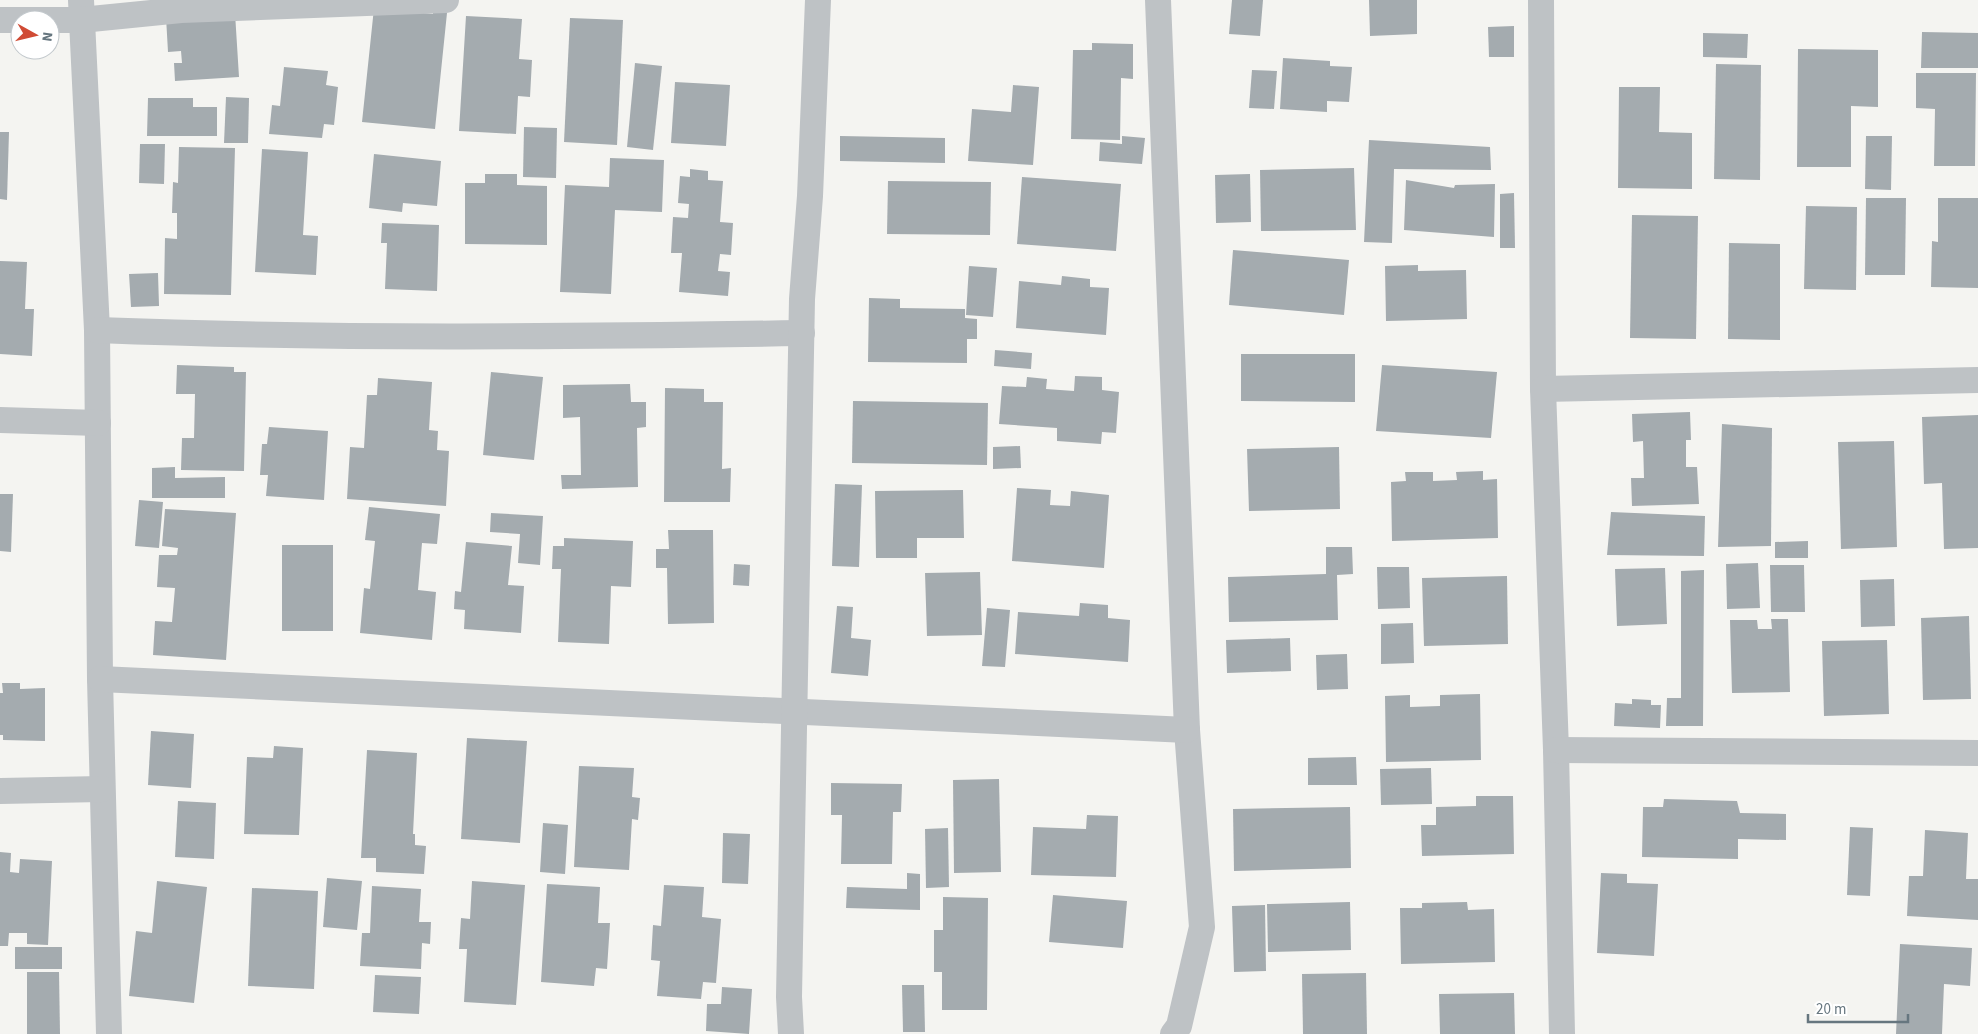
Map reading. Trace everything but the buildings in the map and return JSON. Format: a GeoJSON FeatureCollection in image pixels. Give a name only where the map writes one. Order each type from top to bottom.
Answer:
{"type":"FeatureCollection","features":[{"type":"Feature","properties":{"kind":"street"},"geometry":{"type":"LineString","coordinates":[[0,20],[81,10],[181,10],[446,0]]}},
{"type":"Feature","properties":{"kind":"street"},"geometry":{"type":"LineString","coordinates":[[791,1034],[788,997],[802,334],[818,0]]}},
{"type":"Feature","properties":{"kind":"street"},"geometry":{"type":"LineString","coordinates":[[1158,0],[1187,730],[1202,927],[1178,1026],[1173,1034]]}},
{"type":"Feature","properties":{"kind":"street"},"geometry":{"type":"LineString","coordinates":[[1541,0],[1543,389],[1556,750],[1562,1034]]}},
{"type":"Feature","properties":{"kind":"street"},"geometry":{"type":"LineString","coordinates":[[81,10],[97,330],[100,679],[109,1034]]}},
{"type":"Feature","properties":{"kind":"street"},"geometry":{"type":"LineString","coordinates":[[97,330],[243,335],[627,336],[802,334]]}},
{"type":"Feature","properties":{"kind":"street"},"geometry":{"type":"LineString","coordinates":[[1543,389],[1978,380]]}},
{"type":"Feature","properties":{"kind":"street"},"geometry":{"type":"LineString","coordinates":[[0,420],[98,423]]}},
{"type":"Feature","properties":{"kind":"street"},"geometry":{"type":"LineString","coordinates":[[100,679],[1187,730]]}},
{"type":"Feature","properties":{"kind":"street"},"geometry":{"type":"LineString","coordinates":[[1556,750],[1978,753]]}},
{"type":"Feature","properties":{"kind":"street"},"geometry":{"type":"LineString","coordinates":[[0,791],[102,789]]}}]}
